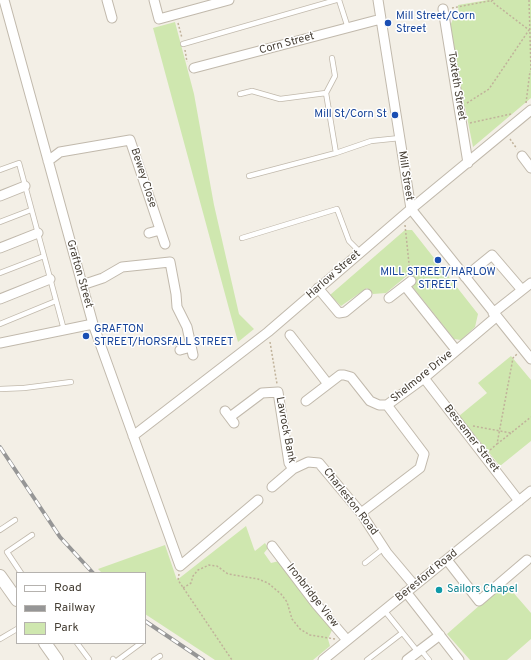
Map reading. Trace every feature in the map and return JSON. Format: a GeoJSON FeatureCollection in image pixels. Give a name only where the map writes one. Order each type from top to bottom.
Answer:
{"type":"FeatureCollection","features":[{"type":"Feature","properties":{"kind":"street","name":"Grafton Street"},"geometry":{"type":"LineString","coordinates":[[4,0],[93,324],[180,566]]}},
{"type":"Feature","properties":{"kind":"street"},"geometry":{"type":"LineString","coordinates":[[107,0],[112,18]]}},
{"type":"Feature","properties":{"kind":"street"},"geometry":{"type":"LineString","coordinates":[[154,0],[159,19],[229,0]]}},
{"type":"Feature","properties":{"kind":"street","name":"Mill Street"},"geometry":{"type":"LineString","coordinates":[[378,0],[400,138],[407,212],[465,277],[531,359]]}},
{"type":"Feature","properties":{"kind":"street","name":"Toxteth Street"},"geometry":{"type":"LineString","coordinates":[[443,9],[468,163]]}},
{"type":"Feature","properties":{"kind":"street","name":"Corn Street"},"geometry":{"type":"LineString","coordinates":[[194,68],[381,19]]}},
{"type":"Feature","properties":{"kind":"street","name":"Harlow Street"},"geometry":{"type":"LineString","coordinates":[[134,436],[268,332],[407,212],[519,120],[530,108]]}},
{"type":"Feature","properties":{"kind":"street","name":"Bewey Close"},"geometry":{"type":"LineString","coordinates":[[48,161],[60,152],[130,140],[165,244]]}},
{"type":"Feature","properties":{"kind":"street"},"geometry":{"type":"LineString","coordinates":[[522,156],[531,167]]}},
{"type":"Feature","properties":{"kind":"street"},"geometry":{"type":"LineString","coordinates":[[0,196],[25,186]]}},
{"type":"Feature","properties":{"kind":"street"},"geometry":{"type":"LineString","coordinates":[[150,233],[160,230]]}},
{"type":"Feature","properties":{"kind":"street"},"geometry":{"type":"LineString","coordinates":[[0,248],[38,233]]}},
{"type":"Feature","properties":{"kind":"street"},"geometry":{"type":"LineString","coordinates":[[465,277],[492,255],[522,290]]}},
{"type":"Feature","properties":{"kind":"street"},"geometry":{"type":"LineString","coordinates":[[82,285],[103,278],[122,267],[170,262],[177,307],[187,327],[192,351],[180,350]]}},
{"type":"Feature","properties":{"kind":"street"},"geometry":{"type":"LineString","coordinates":[[0,299],[50,279]]}},
{"type":"Feature","properties":{"kind":"street","name":"Shelmore Drive"},"geometry":{"type":"LineString","coordinates":[[306,401],[340,375],[348,375],[352,377],[370,401],[379,405],[387,405],[424,378],[531,283]]}},
{"type":"Feature","properties":{"kind":"street"},"geometry":{"type":"LineString","coordinates":[[389,298],[408,284],[456,350]]}},
{"type":"Feature","properties":{"kind":"street"},"geometry":{"type":"LineString","coordinates":[[318,288],[339,313],[345,312],[367,294]]}},
{"type":"Feature","properties":{"kind":"street"},"geometry":{"type":"LineString","coordinates":[[0,343],[93,324]]}},
{"type":"Feature","properties":{"kind":"street"},"geometry":{"type":"LineString","coordinates":[[290,335],[328,384]]}},
{"type":"Feature","properties":{"kind":"street","name":"Bessemer Street"},"geometry":{"type":"LineString","coordinates":[[424,378],[519,501]]}},
{"type":"Feature","properties":{"kind":"street","name":"Lavrock Bank"},"geometry":{"type":"LineString","coordinates":[[230,417],[262,393],[278,392],[289,463],[293,469]]}},
{"type":"Feature","properties":{"kind":"street"},"geometry":{"type":"LineString","coordinates":[[361,513],[420,468],[424,454],[387,405]]}},
{"type":"Feature","properties":{"kind":"street","name":"Charleston Road"},"geometry":{"type":"LineString","coordinates":[[272,487],[293,469],[308,462],[319,463],[361,513],[384,548],[414,585]]}},
{"type":"Feature","properties":{"kind":"street","name":"Beresford Road"},"geometry":{"type":"LineString","coordinates":[[323,660],[531,491]]}},
{"type":"Feature","properties":{"kind":"street"},"geometry":{"type":"LineString","coordinates":[[180,566],[258,500]]}},
{"type":"Feature","properties":{"kind":"street","name":"Ironbridge View"},"geometry":{"type":"LineString","coordinates":[[273,552],[347,640]]}},
{"type":"Feature","properties":{"kind":"street"},"geometry":{"type":"LineString","coordinates":[[447,560],[479,601],[527,560]]}},
{"type":"Feature","properties":{"kind":"street"},"geometry":{"type":"LineString","coordinates":[[0,576],[16,599]]}},
{"type":"Feature","properties":{"kind":"street"},"geometry":{"type":"LineString","coordinates":[[406,592],[459,660]]}},
{"type":"Feature","properties":{"kind":"street"},"geometry":{"type":"LineString","coordinates":[[407,660],[440,635]]}},
{"type":"Feature","properties":{"kind":"street"},"geometry":{"type":"LineString","coordinates":[[47,644],[57,660]]}},
{"type":"Feature","properties":{"kind":"lane"},"geometry":{"type":"LineString","coordinates":[[184,44],[336,0]]}},
{"type":"Feature","properties":{"kind":"lane"},"geometry":{"type":"LineString","coordinates":[[339,0],[348,28]]}},
{"type":"Feature","properties":{"kind":"lane"},"geometry":{"type":"LineString","coordinates":[[332,58],[335,76],[326,92],[336,153]]}},
{"type":"Feature","properties":{"kind":"lane"},"geometry":{"type":"LineString","coordinates":[[240,94],[252,90],[280,99],[326,92]]}},
{"type":"Feature","properties":{"kind":"lane"},"geometry":{"type":"LineString","coordinates":[[249,176],[336,153],[371,141],[400,138]]}},
{"type":"Feature","properties":{"kind":"lane"},"geometry":{"type":"LineString","coordinates":[[0,170],[19,163],[64,330]]}},
{"type":"Feature","properties":{"kind":"lane"},"geometry":{"type":"LineString","coordinates":[[242,238],[337,209],[349,241],[360,252]]}},
{"type":"Feature","properties":{"kind":"lane"},"geometry":{"type":"LineString","coordinates":[[0,222],[31,210]]}},
{"type":"Feature","properties":{"kind":"lane"},"geometry":{"type":"LineString","coordinates":[[0,273],[44,256]]}},
{"type":"Feature","properties":{"kind":"lane"},"geometry":{"type":"LineString","coordinates":[[0,324],[56,301]]}},
{"type":"Feature","properties":{"kind":"lane"},"geometry":{"type":"LineString","coordinates":[[0,389],[24,388],[71,382]]}},
{"type":"Feature","properties":{"kind":"lane"},"geometry":{"type":"LineString","coordinates":[[0,529],[15,520]]}},
{"type":"Feature","properties":{"kind":"lane"},"geometry":{"type":"LineString","coordinates":[[21,572],[7,552],[32,535]]}},
{"type":"Feature","properties":{"kind":"lane"},"geometry":{"type":"LineString","coordinates":[[365,563],[384,548]]}},
{"type":"Feature","properties":{"kind":"lane"},"geometry":{"type":"LineString","coordinates":[[384,610],[402,633],[429,660]]}},
{"type":"Feature","properties":{"kind":"lane"},"geometry":{"type":"LineString","coordinates":[[0,639],[16,630]]}},
{"type":"Feature","properties":{"kind":"lane"},"geometry":{"type":"LineString","coordinates":[[368,660],[402,633]]}},
{"type":"Feature","properties":{"kind":"lane"},"geometry":{"type":"LineString","coordinates":[[79,644],[89,659]]}},
{"type":"Feature","properties":{"kind":"lane"},"geometry":{"type":"LineString","coordinates":[[118,660],[140,644]]}},
{"type":"Feature","properties":{"kind":"lane"},"geometry":{"type":"LineString","coordinates":[[154,660],[160,656]]}},
{"type":"Feature","properties":{"kind":"path"},"geometry":{"type":"LineString","coordinates":[[443,9],[494,0]]}},
{"type":"Feature","properties":{"kind":"path"},"geometry":{"type":"LineString","coordinates":[[529,0],[531,71],[526,104],[530,108]]}},
{"type":"Feature","properties":{"kind":"path"},"geometry":{"type":"LineString","coordinates":[[491,1],[529,30]]}},
{"type":"Feature","properties":{"kind":"path"},"geometry":{"type":"LineString","coordinates":[[460,107],[489,89],[529,30]]}},
{"type":"Feature","properties":{"kind":"path"},"geometry":{"type":"LineString","coordinates":[[463,125],[501,115],[512,114],[519,120]]}},
{"type":"Feature","properties":{"kind":"path"},"geometry":{"type":"LineString","coordinates":[[505,131],[522,156]]}},
{"type":"Feature","properties":{"kind":"path"},"geometry":{"type":"LineString","coordinates":[[407,212],[408,284]]}},
{"type":"Feature","properties":{"kind":"path","name":"Lavrock Bank"},"geometry":{"type":"LineString","coordinates":[[268,332],[278,392]]}},
{"type":"Feature","properties":{"kind":"path"},"geometry":{"type":"LineString","coordinates":[[497,444],[498,430],[513,358],[522,348]]}},
{"type":"Feature","properties":{"kind":"path"},"geometry":{"type":"LineString","coordinates":[[483,455],[531,417]]}},
{"type":"Feature","properties":{"kind":"path"},"geometry":{"type":"LineString","coordinates":[[459,424],[511,433]]}},
{"type":"Feature","properties":{"kind":"path"},"geometry":{"type":"LineString","coordinates":[[183,588],[190,583],[198,570],[213,564],[228,574],[258,579],[273,587],[284,598],[292,619],[303,632],[310,635],[347,640]]}},
{"type":"Feature","properties":{"kind":"path"},"geometry":{"type":"LineString","coordinates":[[180,566],[178,580],[232,660]]}},
{"type":"Feature","properties":{"kind":"green space"},"geometry":{"type":"Polygon","coordinates":[[[488,0],[531,0],[531,98],[473,147],[465,107],[463,108],[450,26],[453,19],[459,17],[458,5],[488,0]]]}},
{"type":"Feature","properties":{"kind":"green space"},"geometry":{"type":"Polygon","coordinates":[[[175,22],[194,94],[214,205],[239,314],[254,329],[238,342],[153,28],[175,22]]]}},
{"type":"Feature","properties":{"kind":"green space"},"geometry":{"type":"Polygon","coordinates":[[[405,230],[412,230],[478,314],[475,327],[461,340],[454,339],[412,286],[416,281],[409,274],[386,293],[373,294],[367,288],[341,306],[330,295],[405,230]]]}},
{"type":"Feature","properties":{"kind":"green space"},"geometry":{"type":"Polygon","coordinates":[[[511,356],[531,380],[531,441],[500,466],[459,416],[487,393],[478,383],[511,356]]]}},
{"type":"Feature","properties":{"kind":"green space"},"geometry":{"type":"Polygon","coordinates":[[[246,526],[255,551],[265,543],[268,548],[264,553],[271,563],[279,561],[332,630],[328,639],[330,646],[313,660],[215,660],[146,615],[146,572],[101,572],[98,569],[165,545],[177,580],[246,526]]]}},
{"type":"Feature","properties":{"kind":"green space"},"geometry":{"type":"Polygon","coordinates":[[[505,583],[531,613],[531,639],[507,660],[470,660],[447,634],[505,583]]]}},
{"type":"Feature","properties":{"kind":"railway"},"geometry":{"type":"LineString","coordinates":[[0,447],[60,537],[92,572]]}},
{"type":"Feature","properties":{"kind":"railway"},"geometry":{"type":"LineString","coordinates":[[146,622],[203,660]]}},
{"type":"Feature","properties":{"kind":"place","name":"Mill Street/Corn Street"},"geometry":{"type":"Point","coordinates":[388,23]}},
{"type":"Feature","properties":{"kind":"place","name":"Mill St/Corn St"},"geometry":{"type":"Point","coordinates":[395,115]}},
{"type":"Feature","properties":{"kind":"place","name":"MILL STREET/HARLOW STREET"},"geometry":{"type":"Point","coordinates":[438,260]}},
{"type":"Feature","properties":{"kind":"place","name":"GRAFTON STREET/HORSFALL STREET"},"geometry":{"type":"Point","coordinates":[86,336]}},
{"type":"Feature","properties":{"kind":"place","name":"Sailors Chapel"},"geometry":{"type":"Point","coordinates":[439,590]}}]}
